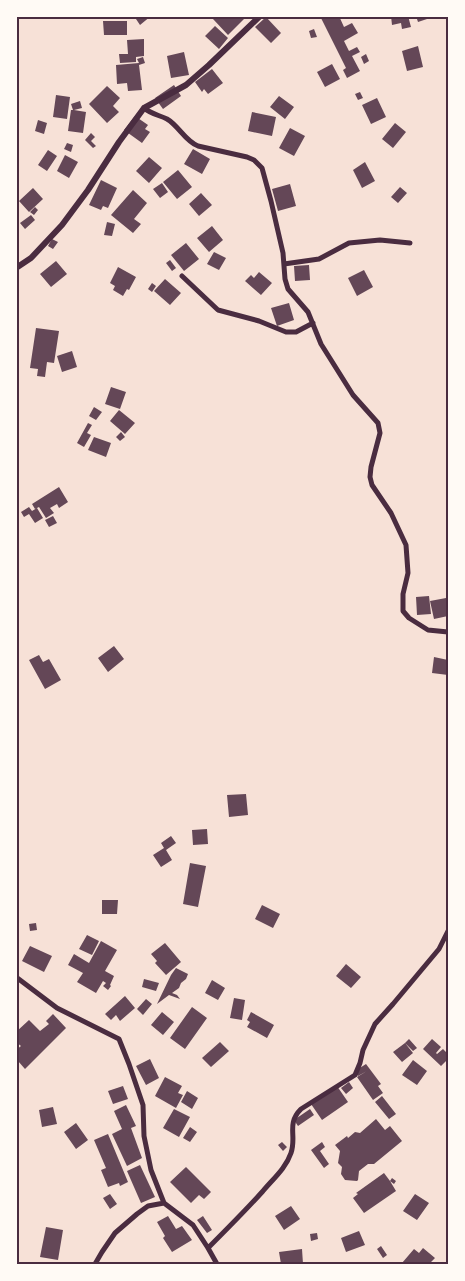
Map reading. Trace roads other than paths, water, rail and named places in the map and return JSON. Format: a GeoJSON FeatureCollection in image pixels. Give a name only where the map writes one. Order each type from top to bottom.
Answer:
{"type":"FeatureCollection","features":[{"type":"Feature","properties":{"kind":"street"},"geometry":{"type":"LineString","coordinates":[[16,268],[31,258],[62,225],[144,108],[186,85],[260,16]]}},
{"type":"Feature","properties":{"kind":"street"},"geometry":{"type":"LineString","coordinates":[[144,108],[168,120],[191,143],[247,157],[262,168],[283,253],[288,289],[308,312],[321,344],[353,395],[378,423],[380,433],[370,477],[372,485],[391,513],[406,545],[408,573],[403,611],[409,618],[428,630],[448,632]]}},
{"type":"Feature","properties":{"kind":"street"},"geometry":{"type":"LineString","coordinates":[[284,264],[319,259],[349,243],[380,240],[410,243]]}},
{"type":"Feature","properties":{"kind":"street"},"geometry":{"type":"LineString","coordinates":[[182,276],[218,310],[259,321],[286,332],[296,332],[313,323]]}},
{"type":"Feature","properties":{"kind":"street"},"geometry":{"type":"LineString","coordinates":[[208,1248],[281,1171],[292,1152],[295,1116],[301,1109],[355,1075],[375,1024],[439,949],[448,931]]}},
{"type":"Feature","properties":{"kind":"street"},"geometry":{"type":"LineString","coordinates":[[16,977],[57,1008],[119,1039],[143,1105],[144,1136],[151,1170],[164,1203],[193,1225],[217,1264]]}},
{"type":"Feature","properties":{"kind":"street"},"geometry":{"type":"LineString","coordinates":[[95,1264],[116,1233],[137,1214],[148,1206],[164,1203]]}}]}
